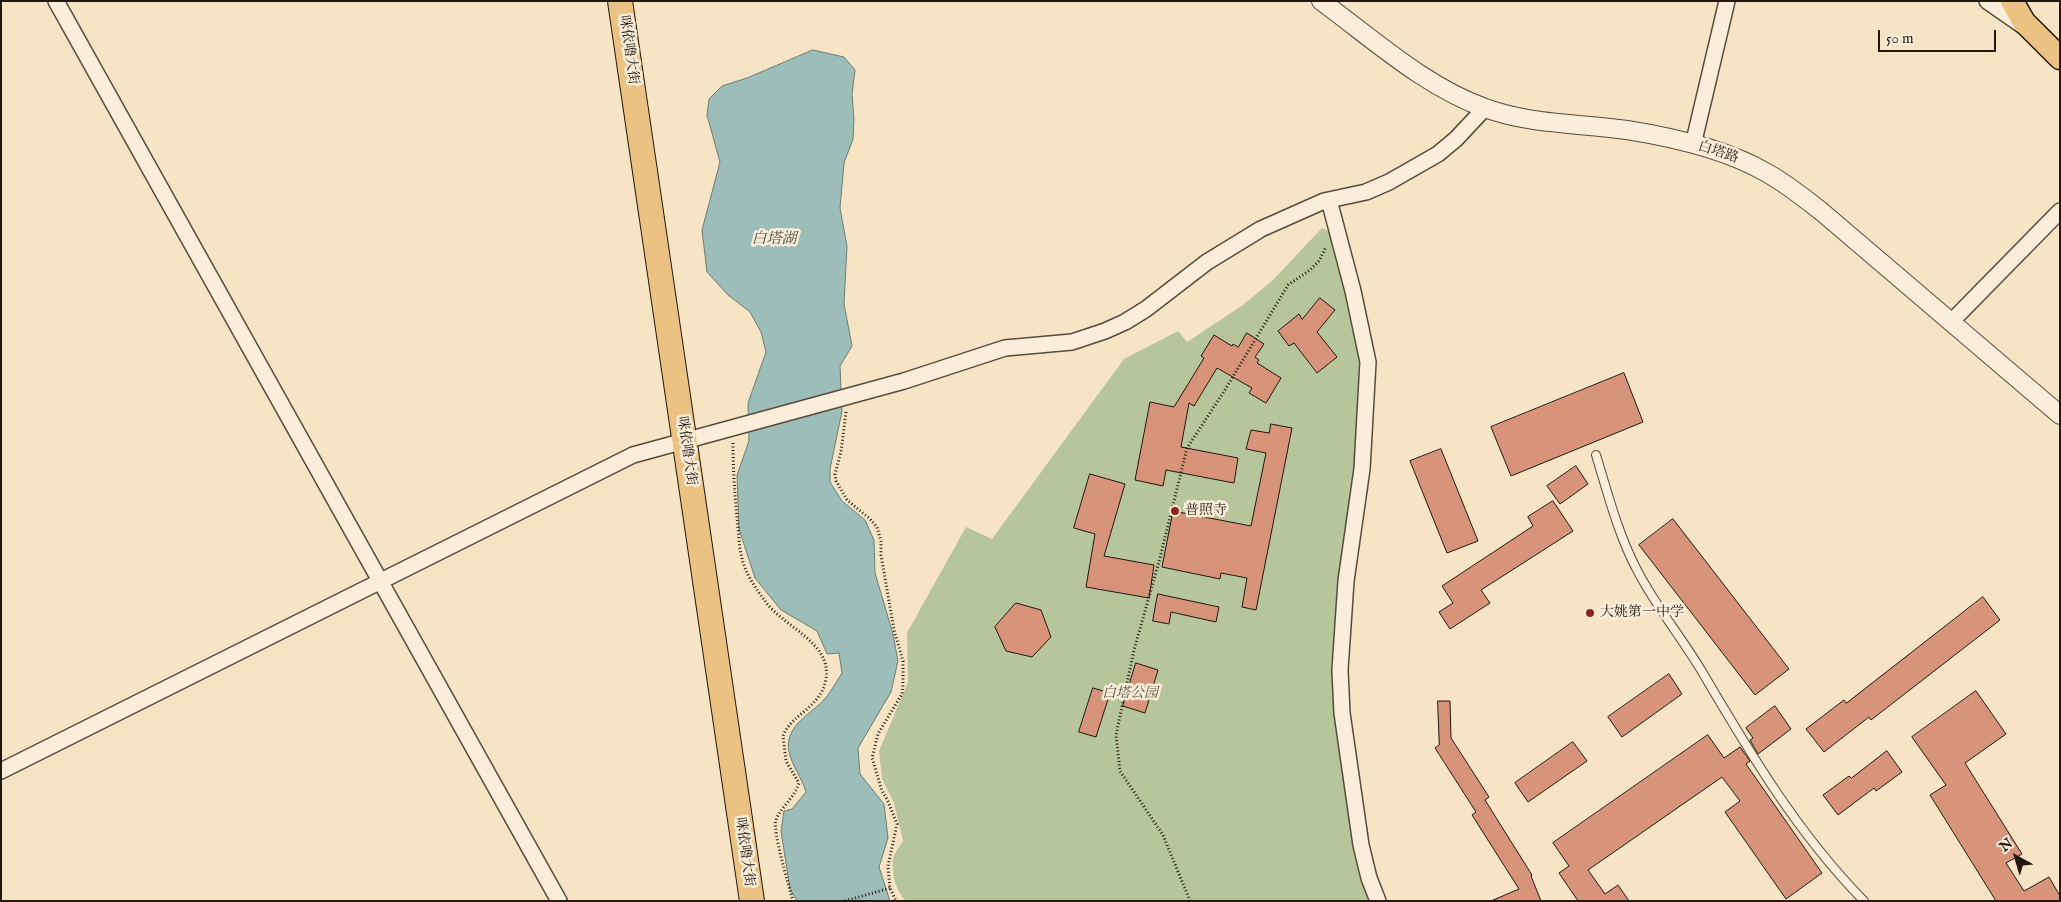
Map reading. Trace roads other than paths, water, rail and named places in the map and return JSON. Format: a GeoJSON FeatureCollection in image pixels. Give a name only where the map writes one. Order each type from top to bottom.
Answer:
{"type":"FeatureCollection","features":[{"type":"Feature","properties":{"kind":"highway","name":"咪依噜大街"},"geometry":{"type":"LineString","coordinates":[[620,1],[752,901]]}},
{"type":"Feature","properties":{"kind":"main road"},"geometry":{"type":"LineString","coordinates":[[2012,1],[2024,22],[2034,34],[2060,58]]}},
{"type":"Feature","properties":{"kind":"street"},"geometry":{"type":"LineString","coordinates":[[56,1],[559,901]]}},
{"type":"Feature","properties":{"kind":"street","name":"白塔路"},"geometry":{"type":"LineString","coordinates":[[1321,1],[1434,82],[1485,108],[1538,122],[1626,130],[1693,145],[1751,164],[1789,186],[1822,212],[2060,416]]}},
{"type":"Feature","properties":{"kind":"street"},"geometry":{"type":"LineString","coordinates":[[1693,145],[1727,1]]}},
{"type":"Feature","properties":{"kind":"street"},"geometry":{"type":"LineString","coordinates":[[1987,1],[2034,34]]}},
{"type":"Feature","properties":{"kind":"street"},"geometry":{"type":"LineString","coordinates":[[1,771],[633,455],[904,381],[1005,348],[1072,342],[1105,332],[1146,309],[1207,262],[1261,229],[1329,200],[1374,188],[1438,154],[1456,139],[1485,108]]}},
{"type":"Feature","properties":{"kind":"street"},"geometry":{"type":"LineString","coordinates":[[1329,200],[1353,291],[1368,362],[1362,469],[1346,581],[1340,670],[1342,713],[1361,845],[1369,878],[1378,901]]}},
{"type":"Feature","properties":{"kind":"street"},"geometry":{"type":"LineString","coordinates":[[1951,322],[2060,211]]}},
{"type":"Feature","properties":{"kind":"lane"},"geometry":{"type":"LineString","coordinates":[[1596,456],[1622,536],[1630,557],[1645,585],[1687,645],[1735,727],[1789,810],[1831,865],[1864,901]]}},
{"type":"Feature","properties":{"kind":"water","name":"白塔湖"},"geometry":{"type":"Polygon","coordinates":[[[813,50],[844,57],[855,70],[852,94],[853,139],[844,163],[840,208],[847,246],[844,304],[852,346],[840,366],[842,411],[830,469],[830,482],[842,501],[865,520],[874,540],[875,573],[893,634],[898,661],[891,692],[858,748],[860,774],[884,804],[888,838],[879,867],[890,901],[797,901],[790,889],[781,831],[784,811],[792,809],[806,792],[790,757],[788,744],[793,729],[825,699],[842,673],[839,653],[827,654],[817,631],[781,610],[755,578],[739,529],[737,475],[749,441],[748,403],[766,352],[761,332],[750,312],[728,295],[707,272],[702,230],[720,162],[707,115],[709,99],[722,86],[747,78],[813,50]]]}},
{"type":"Feature","properties":{"kind":"place","name":"普照寺"},"geometry":{"type":"Point","coordinates":[1175,511]}},
{"type":"Feature","properties":{"kind":"place","name":"大姚第一中学"},"geometry":{"type":"Point","coordinates":[1590,613]}},
{"type":"Feature","properties":{"kind":"park label","name":"白塔公园"},"geometry":{"type":"Point","coordinates":[1130,694]}}]}
